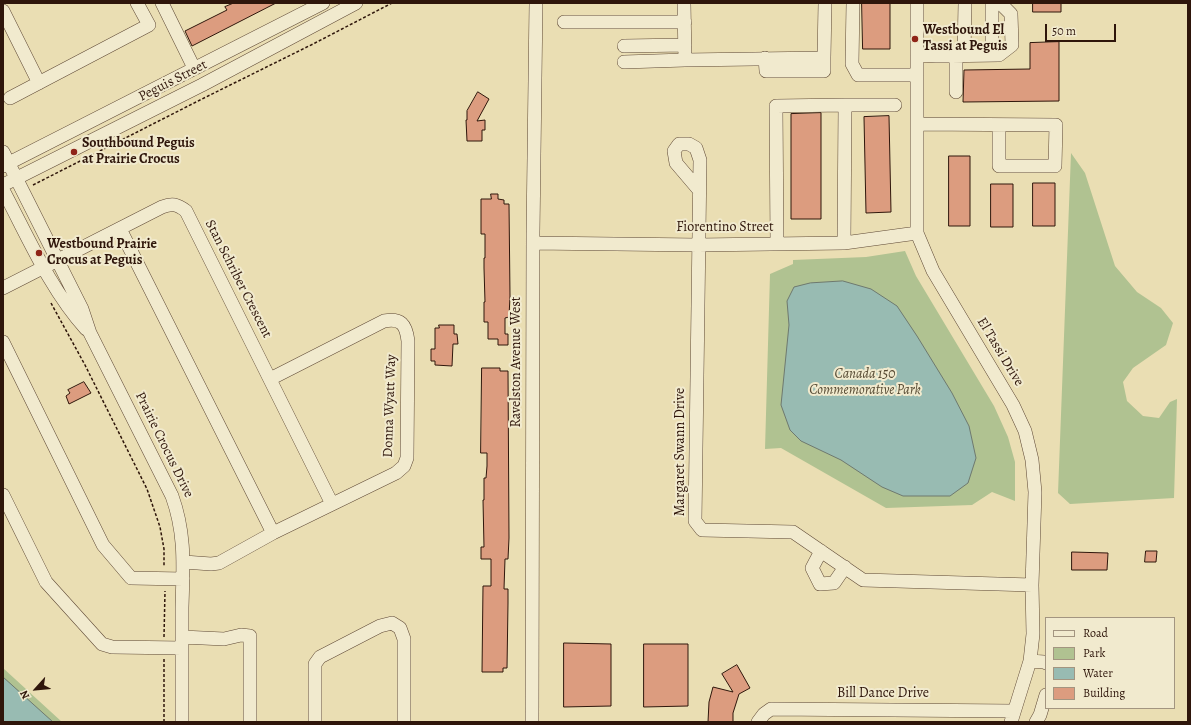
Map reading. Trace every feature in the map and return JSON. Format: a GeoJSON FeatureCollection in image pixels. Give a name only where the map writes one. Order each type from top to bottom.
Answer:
{"type":"FeatureCollection","features":[{"type":"Feature","properties":{"kind":"street"},"geometry":{"type":"LineString","coordinates":[[10,98],[149,25],[137,3]]}},
{"type":"Feature","properties":{"kind":"street","name":"Peguis Street"},"geometry":{"type":"LineString","coordinates":[[5,161],[323,3]]}},
{"type":"Feature","properties":{"kind":"street","name":"Peguis Street"},"geometry":{"type":"LineString","coordinates":[[3,185],[202,84],[356,3]]}},
{"type":"Feature","properties":{"kind":"street","name":"Ravelston Avenue West"},"geometry":{"type":"LineString","coordinates":[[532,722],[533,243],[536,3]]}},
{"type":"Feature","properties":{"kind":"street"},"geometry":{"type":"LineString","coordinates":[[684,3],[685,60]]}},
{"type":"Feature","properties":{"kind":"street"},"geometry":{"type":"LineString","coordinates":[[624,62],[765,58],[794,65],[824,58],[825,3]]}},
{"type":"Feature","properties":{"kind":"street"},"geometry":{"type":"LineString","coordinates":[[853,3],[852,64],[858,76],[917,75]]}},
{"type":"Feature","properties":{"kind":"street","name":"El Tassi Drive"},"geometry":{"type":"LineString","coordinates":[[918,3],[917,234],[933,271],[1013,405],[1025,431],[1032,460],[1035,492],[1032,585],[1033,634],[1030,661],[1012,717]]}},
{"type":"Feature","properties":{"kind":"street"},"geometry":{"type":"LineString","coordinates":[[956,92],[965,3]]}},
{"type":"Feature","properties":{"kind":"street"},"geometry":{"type":"LineString","coordinates":[[992,3],[992,55]]}},
{"type":"Feature","properties":{"kind":"street"},"geometry":{"type":"LineString","coordinates":[[917,55],[999,55],[1012,45],[1011,14],[1000,3]]}},
{"type":"Feature","properties":{"kind":"street"},"geometry":{"type":"LineString","coordinates":[[164,4],[194,68]]}},
{"type":"Feature","properties":{"kind":"street"},"geometry":{"type":"LineString","coordinates":[[3,11],[39,83]]}},
{"type":"Feature","properties":{"kind":"street"},"geometry":{"type":"LineString","coordinates":[[288,20],[295,35]]}},
{"type":"Feature","properties":{"kind":"street"},"geometry":{"type":"LineString","coordinates":[[564,22],[684,22]]}},
{"type":"Feature","properties":{"kind":"street"},"geometry":{"type":"LineString","coordinates":[[624,46],[685,45]]}},
{"type":"Feature","properties":{"kind":"street"},"geometry":{"type":"LineString","coordinates":[[844,105],[844,243]]}},
{"type":"Feature","properties":{"kind":"street"},"geometry":{"type":"LineString","coordinates":[[777,244],[776,106],[896,105]]}},
{"type":"Feature","properties":{"kind":"street"},"geometry":{"type":"LineString","coordinates":[[918,124],[999,124],[1056,125],[1055,166],[999,166],[999,124]]}},
{"type":"Feature","properties":{"kind":"street","name":"Prairie Crocus Drive"},"geometry":{"type":"LineString","coordinates":[[5,161],[16,179],[82,309],[90,333],[172,496],[178,514],[181,525],[184,562],[182,722]]}},
{"type":"Feature","properties":{"kind":"street","name":"Prairie Crocus Drive"},"geometry":{"type":"LineString","coordinates":[[3,190],[43,267],[72,313],[90,333]]}},
{"type":"Feature","properties":{"kind":"street","name":"Margaret Swann Drive"},"geometry":{"type":"LineString","coordinates":[[699,190],[695,522],[702,530],[793,532],[863,580],[1032,585]]}},
{"type":"Feature","properties":{"kind":"street","name":"Stan Schriber Crescent"},"geometry":{"type":"LineString","coordinates":[[3,288],[57,259],[162,207],[171,204],[180,206],[186,211],[332,504]]}},
{"type":"Feature","properties":{"kind":"street"},"geometry":{"type":"LineString","coordinates":[[120,229],[274,534]]}},
{"type":"Feature","properties":{"kind":"street","name":"Fiorentino Street"},"geometry":{"type":"LineString","coordinates":[[533,243],[698,245],[844,243],[917,234]]}},
{"type":"Feature","properties":{"kind":"street","name":"Donna Wyatt Way"},"geometry":{"type":"LineString","coordinates":[[184,562],[211,564],[219,563],[332,504],[396,473],[404,466],[407,458],[408,341],[407,331],[402,323],[393,319],[384,321],[270,379]]}},
{"type":"Feature","properties":{"kind":"street"},"geometry":{"type":"LineString","coordinates":[[3,342],[102,545],[131,578],[183,579]]}},
{"type":"Feature","properties":{"kind":"street"},"geometry":{"type":"LineString","coordinates":[[3,495],[46,582],[102,644],[112,647],[164,648],[182,642],[224,639],[241,635],[250,636],[250,722]]}},
{"type":"Feature","properties":{"kind":"street"},"geometry":{"type":"LineString","coordinates":[[821,551],[812,568],[820,584],[834,583],[845,567]]}},
{"type":"Feature","properties":{"kind":"street"},"geometry":{"type":"LineString","coordinates":[[315,722],[315,664],[320,657],[380,626],[392,623],[400,628],[404,639],[404,722]]}},
{"type":"Feature","properties":{"kind":"street"},"geometry":{"type":"LineString","coordinates":[[1030,661],[1045,662]]}},
{"type":"Feature","properties":{"kind":"street"},"geometry":{"type":"LineString","coordinates":[[1036,722],[1045,698]]}},
{"type":"Feature","properties":{"kind":"street","name":"Bill Dance Drive"},"geometry":{"type":"LineString","coordinates":[[758,722],[764,714],[771,709],[1012,717]]}},
{"type":"Feature","properties":{"kind":"path"},"geometry":{"type":"LineString","coordinates":[[22,191],[392,3]]}},
{"type":"Feature","properties":{"kind":"path"},"geometry":{"type":"LineString","coordinates":[[50,302],[85,364],[147,489],[160,527],[164,549],[164,722]]}},
{"type":"Feature","properties":{"kind":"green space"},"geometry":{"type":"Polygon","coordinates":[[[1071,153],[1085,173],[1115,266],[1137,292],[1161,308],[1173,323],[1166,345],[1133,368],[1123,382],[1127,401],[1143,416],[1159,418],[1170,402],[1177,399],[1174,498],[1070,504],[1058,493],[1071,153]]]}},
{"type":"Feature","properties":{"kind":"green space","name":"Canada 150 Commemorative Park"},"geometry":{"type":"Polygon","coordinates":[[[905,251],[916,276],[994,406],[1008,437],[1015,462],[1015,501],[992,492],[972,505],[886,508],[781,448],[765,449],[770,274],[793,264],[793,260],[866,257],[905,251]]]}},
{"type":"Feature","properties":{"kind":"green space"},"geometry":{"type":"Polygon","coordinates":[[[3,668],[62,722],[3,722],[3,668]]]}},
{"type":"Feature","properties":{"kind":"water","name":"Canada 150 Commemorative Park"},"geometry":{"type":"Polygon","coordinates":[[[843,281],[871,289],[897,306],[952,393],[969,426],[976,458],[968,483],[950,496],[903,496],[882,487],[841,460],[801,441],[790,430],[781,405],[789,325],[787,301],[794,287],[810,283],[843,281]]]}},
{"type":"Feature","properties":{"kind":"water"},"geometry":{"type":"Polygon","coordinates":[[[3,677],[53,722],[3,722],[3,677]]]}},
{"type":"Feature","properties":{"kind":"building"},"geometry":{"type":"Polygon","coordinates":[[[234,3],[276,3],[192,46],[185,31],[227,10],[225,7],[234,3]]]}},
{"type":"Feature","properties":{"kind":"building"},"geometry":{"type":"Polygon","coordinates":[[[862,3],[890,3],[890,49],[863,49],[862,3]]]}},
{"type":"Feature","properties":{"kind":"building"},"geometry":{"type":"Polygon","coordinates":[[[1033,3],[1061,3],[1061,12],[1033,12],[1033,3]]]}},
{"type":"Feature","properties":{"kind":"building"},"geometry":{"type":"Polygon","coordinates":[[[1059,42],[1059,101],[963,102],[964,70],[1030,69],[1030,43],[1059,42]]]}},
{"type":"Feature","properties":{"kind":"building"},"geometry":{"type":"Polygon","coordinates":[[[478,92],[489,99],[477,121],[485,120],[485,130],[482,130],[482,141],[467,141],[467,111],[478,92]]]}},
{"type":"Feature","properties":{"kind":"building"},"geometry":{"type":"Polygon","coordinates":[[[821,113],[821,219],[791,219],[791,114],[821,113]]]}},
{"type":"Feature","properties":{"kind":"building"},"geometry":{"type":"Polygon","coordinates":[[[889,116],[891,212],[866,213],[864,117],[889,116]]]}},
{"type":"Feature","properties":{"kind":"building"},"geometry":{"type":"Polygon","coordinates":[[[949,156],[970,156],[970,226],[949,226],[949,156]]]}},
{"type":"Feature","properties":{"kind":"building"},"geometry":{"type":"Polygon","coordinates":[[[1033,183],[1055,183],[1055,226],[1033,226],[1033,183]]]}},
{"type":"Feature","properties":{"kind":"building"},"geometry":{"type":"Polygon","coordinates":[[[991,184],[1013,184],[1013,227],[991,227],[991,184]]]}},
{"type":"Feature","properties":{"kind":"building"},"geometry":{"type":"Polygon","coordinates":[[[491,194],[498,194],[498,199],[504,200],[504,204],[509,204],[510,296],[509,317],[505,318],[505,334],[508,334],[508,345],[498,345],[498,339],[488,339],[488,322],[484,322],[485,234],[481,234],[481,199],[491,199],[491,194]]]}},
{"type":"Feature","properties":{"kind":"building"},"geometry":{"type":"Polygon","coordinates":[[[439,325],[454,325],[454,334],[457,334],[458,344],[453,344],[452,366],[435,365],[435,361],[431,361],[431,349],[435,349],[435,328],[439,328],[439,325]]]}},
{"type":"Feature","properties":{"kind":"building"},"geometry":{"type":"Polygon","coordinates":[[[482,368],[500,368],[500,371],[508,371],[509,538],[508,559],[505,559],[504,589],[508,589],[507,668],[503,668],[503,672],[482,672],[483,586],[491,586],[491,559],[481,559],[481,547],[484,547],[484,478],[486,478],[487,466],[487,453],[481,453],[482,368]]]}},
{"type":"Feature","properties":{"kind":"building"},"geometry":{"type":"Polygon","coordinates":[[[84,382],[91,393],[69,404],[66,396],[70,393],[68,390],[84,382]]]}},
{"type":"Feature","properties":{"kind":"building"},"geometry":{"type":"Polygon","coordinates":[[[1146,551],[1157,551],[1156,562],[1145,562],[1146,551]]]}},
{"type":"Feature","properties":{"kind":"building"},"geometry":{"type":"Polygon","coordinates":[[[1072,552],[1108,553],[1107,570],[1072,570],[1072,552]]]}},
{"type":"Feature","properties":{"kind":"building"},"geometry":{"type":"Polygon","coordinates":[[[564,643],[611,644],[611,706],[564,707],[564,643]]]}},
{"type":"Feature","properties":{"kind":"building"},"geometry":{"type":"Polygon","coordinates":[[[644,644],[688,644],[688,706],[644,707],[644,644]]]}},
{"type":"Feature","properties":{"kind":"building"},"geometry":{"type":"Polygon","coordinates":[[[737,665],[750,688],[739,694],[733,713],[733,722],[708,722],[709,702],[713,687],[733,692],[722,674],[737,665]]]}},
{"type":"Feature","properties":{"kind":"place","name":"Westbound El Tassi at Peguis"},"geometry":{"type":"Point","coordinates":[915,39]}},
{"type":"Feature","properties":{"kind":"place","name":"Southbound Peguis at Prairie Crocus"},"geometry":{"type":"Point","coordinates":[74,152]}},
{"type":"Feature","properties":{"kind":"place","name":"Westbound Prairie Crocus at Peguis"},"geometry":{"type":"Point","coordinates":[39,253]}}]}
